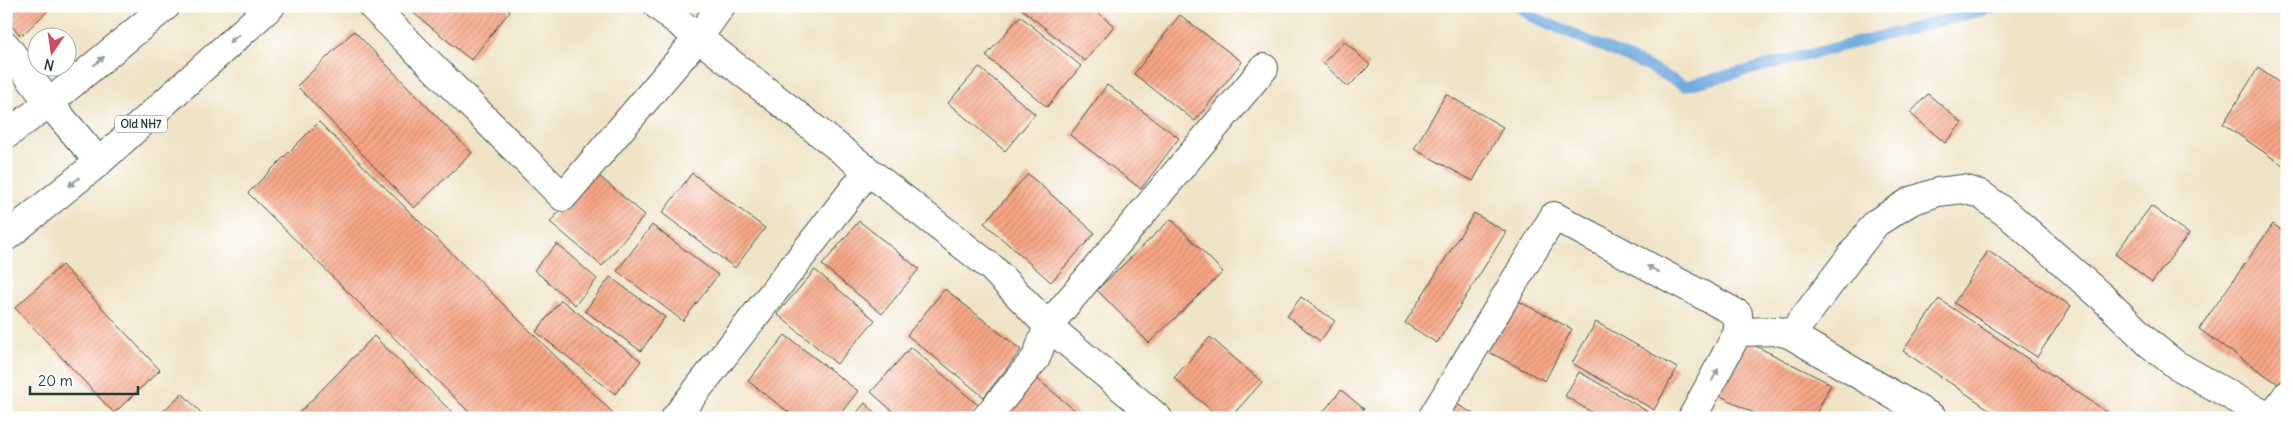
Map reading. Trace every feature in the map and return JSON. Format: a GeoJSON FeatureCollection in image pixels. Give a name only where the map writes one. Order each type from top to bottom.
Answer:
{"type":"FeatureCollection","features":[{"type":"Feature","properties":{"kind":"street"},"geometry":{"type":"LineString","coordinates":[[6,135],[49,103],[166,6]]}},
{"type":"Feature","properties":{"kind":"street","name":"Old NH7"},"geometry":{"type":"LineString","coordinates":[[6,237],[99,162],[270,6]]}},
{"type":"Feature","properties":{"kind":"street"},"geometry":{"type":"LineString","coordinates":[[372,6],[563,197],[698,38],[721,6]]}},
{"type":"Feature","properties":{"kind":"street"},"geometry":{"type":"LineString","coordinates":[[658,6],[992,268],[1048,326],[1158,418]]}},
{"type":"Feature","properties":{"kind":"street"},"geometry":{"type":"LineString","coordinates":[[6,46],[49,103],[99,162]]}},
{"type":"Feature","properties":{"kind":"street"},"geometry":{"type":"LineString","coordinates":[[986,418],[1036,358],[1048,326],[1264,68]]}},
{"type":"Feature","properties":{"kind":"street"},"geometry":{"type":"LineString","coordinates":[[675,418],[868,171]]}},
{"type":"Feature","properties":{"kind":"street"},"geometry":{"type":"LineString","coordinates":[[1791,335],[1876,223],[1911,201],[1938,192],[1963,189],[1980,194],[2010,216],[2102,297],[2150,344],[2175,364],[2270,418],[2287,395]]}},
{"type":"Feature","properties":{"kind":"street"},"geometry":{"type":"LineString","coordinates":[[1432,418],[1554,216],[1738,314],[1738,332],[1692,418]]}},
{"type":"Feature","properties":{"kind":"street"},"geometry":{"type":"LineString","coordinates":[[1738,332],[1779,331],[1791,335],[1933,418]]}},
{"type":"Feature","properties":{"kind":"building"},"geometry":{"type":"Polygon","coordinates":[[[6,6],[53,6],[21,36],[6,20],[6,6]]]}},
{"type":"Feature","properties":{"kind":"building"},"geometry":{"type":"Polygon","coordinates":[[[405,6],[504,6],[510,11],[471,60],[405,6]]]}},
{"type":"Feature","properties":{"kind":"building"},"geometry":{"type":"Polygon","coordinates":[[[1018,6],[1090,6],[1114,26],[1085,61],[1018,6]]]}},
{"type":"Feature","properties":{"kind":"building"},"geometry":{"type":"Polygon","coordinates":[[[1180,15],[1242,62],[1195,121],[1134,74],[1180,15]]]}},
{"type":"Feature","properties":{"kind":"building"},"geometry":{"type":"Polygon","coordinates":[[[1020,16],[1081,66],[1047,107],[986,56],[1020,16]]]}},
{"type":"Feature","properties":{"kind":"building"},"geometry":{"type":"Polygon","coordinates":[[[354,31],[472,153],[414,208],[297,86],[354,31]]]}},
{"type":"Feature","properties":{"kind":"building"},"geometry":{"type":"Polygon","coordinates":[[[1344,41],[1370,65],[1348,87],[1323,63],[1344,41]]]}},
{"type":"Feature","properties":{"kind":"building"},"geometry":{"type":"Polygon","coordinates":[[[979,67],[1035,114],[1005,151],[948,103],[979,67]]]}},
{"type":"Feature","properties":{"kind":"building"},"geometry":{"type":"Polygon","coordinates":[[[2258,68],[2287,88],[2287,168],[2223,124],[2258,68]]]}},
{"type":"Feature","properties":{"kind":"building"},"geometry":{"type":"Polygon","coordinates":[[[1107,85],[1179,138],[1141,189],[1070,135],[1107,85]]]}},
{"type":"Feature","properties":{"kind":"building"},"geometry":{"type":"Polygon","coordinates":[[[1446,94],[1503,127],[1473,181],[1414,149],[1446,94]]]}},
{"type":"Feature","properties":{"kind":"building"},"geometry":{"type":"Polygon","coordinates":[[[1928,94],[1962,123],[1945,143],[1910,113],[1928,94]]]}},
{"type":"Feature","properties":{"kind":"building"},"geometry":{"type":"Polygon","coordinates":[[[319,122],[618,418],[475,418],[248,193],[319,122]]]}},
{"type":"Feature","properties":{"kind":"building"},"geometry":{"type":"Polygon","coordinates":[[[593,171],[645,215],[602,266],[550,222],[593,171]]]}},
{"type":"Feature","properties":{"kind":"building"},"geometry":{"type":"Polygon","coordinates":[[[692,173],[765,228],[735,268],[662,213],[692,173]]]}},
{"type":"Feature","properties":{"kind":"building"},"geometry":{"type":"Polygon","coordinates":[[[1028,174],[1095,233],[1051,282],[984,223],[1028,174]]]}},
{"type":"Feature","properties":{"kind":"building"},"geometry":{"type":"Polygon","coordinates":[[[2151,206],[2189,234],[2152,282],[2115,254],[2151,206]]]}},
{"type":"Feature","properties":{"kind":"building"},"geometry":{"type":"Polygon","coordinates":[[[1474,213],[1506,232],[1437,343],[1405,323],[1474,213]]]}},
{"type":"Feature","properties":{"kind":"building"},"geometry":{"type":"Polygon","coordinates":[[[1171,219],[1223,272],[1149,343],[1097,290],[1171,219]]]}},
{"type":"Feature","properties":{"kind":"building"},"geometry":{"type":"Polygon","coordinates":[[[859,221],[919,269],[882,314],[822,265],[859,221]]]}},
{"type":"Feature","properties":{"kind":"building"},"geometry":{"type":"Polygon","coordinates":[[[2273,224],[2287,234],[2287,378],[2281,386],[2199,329],[2273,224]]]}},
{"type":"Feature","properties":{"kind":"building"},"geometry":{"type":"Polygon","coordinates":[[[652,225],[718,275],[683,321],[617,271],[652,225]]]}},
{"type":"Feature","properties":{"kind":"building"},"geometry":{"type":"Polygon","coordinates":[[[557,244],[597,279],[575,305],[534,270],[557,244]]]}},
{"type":"Feature","properties":{"kind":"building"},"geometry":{"type":"Polygon","coordinates":[[[1988,251],[2071,306],[2037,357],[1954,303],[1988,251]]]}},
{"type":"Feature","properties":{"kind":"building"},"geometry":{"type":"Polygon","coordinates":[[[62,265],[160,370],[114,413],[15,308],[62,265]]]}},
{"type":"Feature","properties":{"kind":"building"},"geometry":{"type":"Polygon","coordinates":[[[815,270],[875,320],[837,364],[777,314],[815,270]]]}},
{"type":"Feature","properties":{"kind":"building"},"geometry":{"type":"Polygon","coordinates":[[[610,277],[665,317],[641,351],[585,311],[610,277]]]}},
{"type":"Feature","properties":{"kind":"building"},"geometry":{"type":"Polygon","coordinates":[[[945,289],[1021,350],[984,397],[907,335],[945,289]]]}},
{"type":"Feature","properties":{"kind":"building"},"geometry":{"type":"Polygon","coordinates":[[[1501,292],[1572,329],[1545,381],[1473,344],[1501,292]]]}},
{"type":"Feature","properties":{"kind":"building"},"geometry":{"type":"Polygon","coordinates":[[[1301,297],[1335,321],[1320,341],[1287,316],[1301,297]]]}},
{"type":"Feature","properties":{"kind":"building"},"geometry":{"type":"Polygon","coordinates":[[[1939,299],[2116,418],[2002,418],[1903,351],[1939,299]]]}},
{"type":"Feature","properties":{"kind":"building"},"geometry":{"type":"Polygon","coordinates":[[[561,300],[641,361],[615,394],[536,332],[561,300]]]}},
{"type":"Feature","properties":{"kind":"building"},"geometry":{"type":"Polygon","coordinates":[[[1596,322],[1677,368],[1654,410],[1572,363],[1596,322]]]}},
{"type":"Feature","properties":{"kind":"building"},"geometry":{"type":"Polygon","coordinates":[[[785,335],[858,391],[837,418],[796,418],[748,381],[785,335]]]}},
{"type":"Feature","properties":{"kind":"building"},"geometry":{"type":"Polygon","coordinates":[[[374,336],[458,418],[294,418],[374,336]]]}},
{"type":"Feature","properties":{"kind":"building"},"geometry":{"type":"Polygon","coordinates":[[[1210,337],[1262,382],[1230,418],[1220,418],[1174,378],[1210,337]]]}},
{"type":"Feature","properties":{"kind":"building"},"geometry":{"type":"Polygon","coordinates":[[[1744,340],[1831,384],[1814,418],[1763,418],[1717,394],[1744,340]]]}},
{"type":"Feature","properties":{"kind":"building"},"geometry":{"type":"Polygon","coordinates":[[[911,347],[979,406],[970,418],[900,418],[871,392],[911,347]]]}},
{"type":"Feature","properties":{"kind":"building"},"geometry":{"type":"Polygon","coordinates":[[[1579,372],[1647,411],[1644,418],[1601,418],[1565,396],[1579,372]]]}},
{"type":"Feature","properties":{"kind":"building"},"geometry":{"type":"Polygon","coordinates":[[[1034,376],[1084,418],[999,418],[1034,376]]]}},
{"type":"Feature","properties":{"kind":"building"},"geometry":{"type":"Polygon","coordinates":[[[1341,390],[1364,409],[1357,418],[1318,418],[1341,390]]]}},
{"type":"Feature","properties":{"kind":"building"},"geometry":{"type":"Polygon","coordinates":[[[182,393],[206,418],[156,418],[182,393]]]}},
{"type":"Feature","properties":{"kind":"building"},"geometry":{"type":"Polygon","coordinates":[[[1453,402],[1481,418],[1443,418],[1453,402]]]}},
{"type":"Feature","properties":{"kind":"building"},"geometry":{"type":"Polygon","coordinates":[[[865,403],[881,418],[852,418],[865,403]]]}},
{"type":"Feature","properties":{"kind":"waterway"},"geometry":{"type":"LineString","coordinates":[[1518,6],[1531,16],[1647,66],[1685,86],[2000,6]]}}]}
